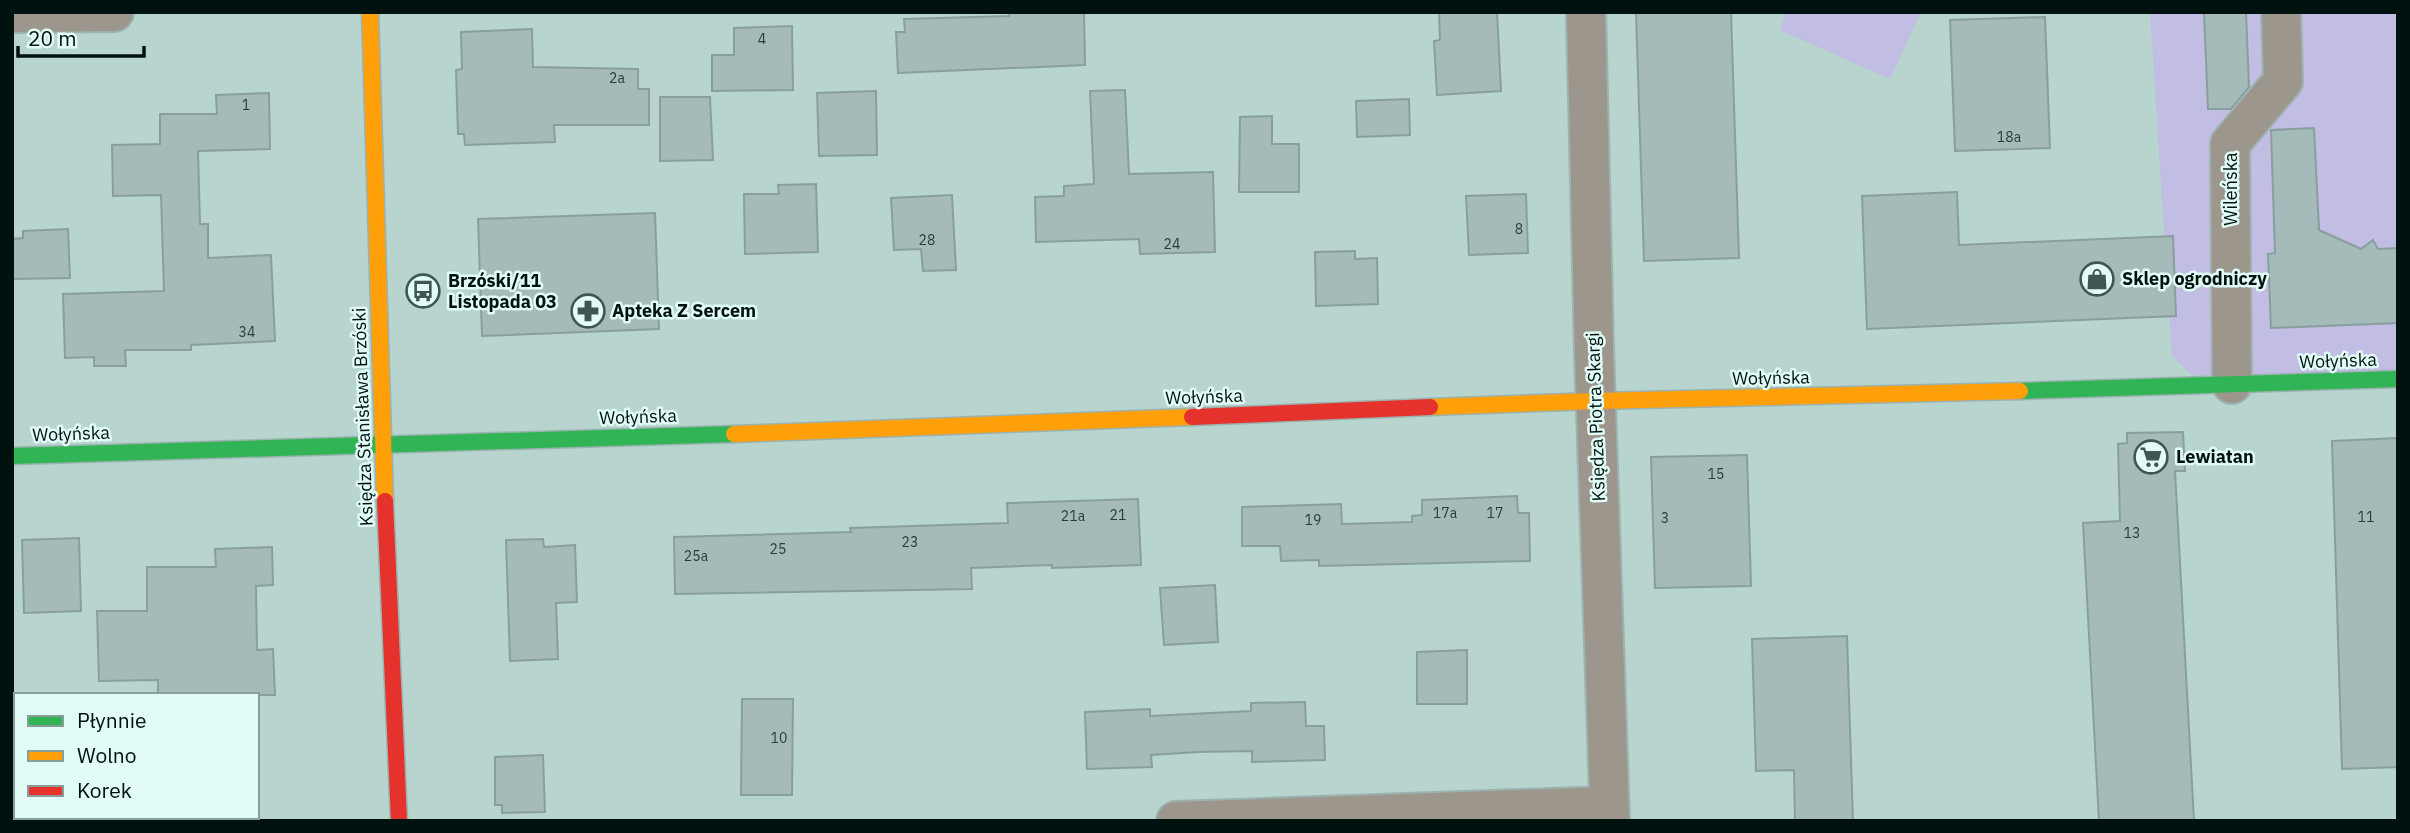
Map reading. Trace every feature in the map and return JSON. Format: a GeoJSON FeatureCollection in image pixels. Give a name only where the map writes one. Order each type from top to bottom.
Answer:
{"type":"FeatureCollection","features":[{"type":"Feature","properties":{"kind":"street"},"geometry":{"type":"LineString","coordinates":[[12,13],[114,12]]}},
{"type":"Feature","properties":{"kind":"street","name":"Księdza Stanisława Brzóski"},"geometry":{"type":"LineString","coordinates":[[370,12],[398,821]]}},
{"type":"Feature","properties":{"kind":"street","name":"Księdza Piotra Skargi"},"geometry":{"type":"LineString","coordinates":[[1586,12],[1610,813]]}},
{"type":"Feature","properties":{"kind":"street","name":"Wileńska"},"geometry":{"type":"LineString","coordinates":[[2232,384],[2230,144],[2283,81],[2281,12]]}},
{"type":"Feature","properties":{"kind":"street","name":"Wołyńska"},"geometry":{"type":"LineString","coordinates":[[12,456],[823,431],[1596,401],[2398,379]]}},
{"type":"Feature","properties":{"kind":"street"},"geometry":{"type":"LineString","coordinates":[[1176,821],[1610,813]]}},
{"type":"Feature","properties":{"kind":"shaded area"},"geometry":{"type":"Polygon","coordinates":[[[1786,12],[1921,12],[1890,79],[1780,30],[1786,12]]]}},
{"type":"Feature","properties":{"kind":"shaded area"},"geometry":{"type":"Polygon","coordinates":[[[2150,12],[2398,12],[2398,377],[2192,375],[2172,356],[2150,12]]]}},
{"type":"Feature","properties":{"kind":"building"},"geometry":{"type":"Polygon","coordinates":[[[1009,12],[1084,12],[1085,65],[898,73],[896,32],[905,32],[904,19],[1009,16],[1009,12]]]}},
{"type":"Feature","properties":{"kind":"building"},"geometry":{"type":"Polygon","coordinates":[[[1439,12],[1497,12],[1501,91],[1437,95],[1434,41],[1440,40],[1439,12]]]}},
{"type":"Feature","properties":{"kind":"building"},"geometry":{"type":"Polygon","coordinates":[[[1636,12],[1731,12],[1739,258],[1644,261],[1636,12]]]}},
{"type":"Feature","properties":{"kind":"building"},"geometry":{"type":"Polygon","coordinates":[[[2204,12],[2246,12],[2249,87],[2231,109],[2208,109],[2204,12]]]}},
{"type":"Feature","properties":{"kind":"building"},"geometry":{"type":"Polygon","coordinates":[[[2045,17],[2050,148],[1955,151],[1950,20],[2045,17]]]}},
{"type":"Feature","properties":{"kind":"building"},"geometry":{"type":"Polygon","coordinates":[[[792,26],[793,90],[712,91],[712,55],[734,55],[734,28],[792,26]]]}},
{"type":"Feature","properties":{"kind":"building"},"geometry":{"type":"Polygon","coordinates":[[[532,29],[533,67],[638,69],[638,89],[649,89],[649,125],[554,125],[555,142],[465,145],[464,134],[458,134],[456,70],[462,69],[461,32],[532,29]]]}},
{"type":"Feature","properties":{"kind":"building"},"geometry":{"type":"Polygon","coordinates":[[[1125,90],[1129,174],[1213,172],[1215,252],[1140,254],[1139,239],[1036,242],[1035,197],[1064,196],[1064,186],[1094,184],[1090,91],[1125,90]]]}},
{"type":"Feature","properties":{"kind":"building"},"geometry":{"type":"Polygon","coordinates":[[[876,91],[877,155],[819,156],[817,93],[876,91]]]}},
{"type":"Feature","properties":{"kind":"building"},"geometry":{"type":"Polygon","coordinates":[[[269,93],[270,149],[198,151],[200,224],[208,224],[208,258],[271,255],[275,341],[191,345],[191,350],[125,350],[126,366],[94,366],[94,357],[65,358],[63,294],[164,291],[161,195],[113,196],[112,145],[160,144],[160,114],[217,114],[216,95],[269,93]]]}},
{"type":"Feature","properties":{"kind":"building"},"geometry":{"type":"Polygon","coordinates":[[[660,97],[710,97],[713,160],[660,161],[660,97]]]}},
{"type":"Feature","properties":{"kind":"building"},"geometry":{"type":"Polygon","coordinates":[[[1409,99],[1410,135],[1357,137],[1356,101],[1409,99]]]}},
{"type":"Feature","properties":{"kind":"building"},"geometry":{"type":"Polygon","coordinates":[[[1272,116],[1272,144],[1299,144],[1299,192],[1239,192],[1240,117],[1272,116]]]}},
{"type":"Feature","properties":{"kind":"building"},"geometry":{"type":"Polygon","coordinates":[[[2314,128],[2319,230],[2361,249],[2373,240],[2378,249],[2398,248],[2398,323],[2271,328],[2268,254],[2275,253],[2271,130],[2314,128]]]}},
{"type":"Feature","properties":{"kind":"building"},"geometry":{"type":"Polygon","coordinates":[[[816,184],[818,252],[745,254],[744,194],[779,194],[778,185],[816,184]]]}},
{"type":"Feature","properties":{"kind":"building"},"geometry":{"type":"Polygon","coordinates":[[[1957,192],[1959,245],[2173,236],[2176,316],[1867,329],[1862,196],[1957,192]]]}},
{"type":"Feature","properties":{"kind":"building"},"geometry":{"type":"Polygon","coordinates":[[[1526,194],[1528,253],[1469,255],[1466,196],[1526,194]]]}},
{"type":"Feature","properties":{"kind":"building"},"geometry":{"type":"Polygon","coordinates":[[[952,195],[956,270],[923,271],[921,249],[894,250],[891,198],[952,195]]]}},
{"type":"Feature","properties":{"kind":"building"},"geometry":{"type":"Polygon","coordinates":[[[655,213],[659,329],[482,336],[478,219],[655,213]]]}},
{"type":"Feature","properties":{"kind":"building"},"geometry":{"type":"Polygon","coordinates":[[[68,229],[70,278],[12,279],[12,239],[23,238],[23,231],[68,229]]]}},
{"type":"Feature","properties":{"kind":"building"},"geometry":{"type":"Polygon","coordinates":[[[1355,251],[1355,259],[1377,258],[1378,304],[1316,306],[1315,252],[1355,251]]]}},
{"type":"Feature","properties":{"kind":"building"},"geometry":{"type":"Polygon","coordinates":[[[2183,432],[2185,471],[2175,471],[2194,821],[2099,821],[2083,523],[2120,521],[2118,444],[2127,443],[2127,433],[2183,432]]]}},
{"type":"Feature","properties":{"kind":"building"},"geometry":{"type":"Polygon","coordinates":[[[2398,438],[2398,767],[2342,769],[2332,441],[2398,438]]]}},
{"type":"Feature","properties":{"kind":"building"},"geometry":{"type":"Polygon","coordinates":[[[1747,455],[1751,586],[1655,588],[1651,457],[1747,455]]]}},
{"type":"Feature","properties":{"kind":"building"},"geometry":{"type":"Polygon","coordinates":[[[1517,496],[1518,513],[1529,513],[1530,561],[1319,566],[1319,560],[1281,561],[1280,546],[1242,546],[1242,507],[1341,504],[1342,524],[1412,522],[1412,516],[1422,515],[1422,500],[1517,496]]]}},
{"type":"Feature","properties":{"kind":"building"},"geometry":{"type":"Polygon","coordinates":[[[1138,499],[1141,565],[971,568],[972,589],[675,594],[674,537],[851,532],[850,528],[1008,523],[1007,503],[1138,499]]]}},
{"type":"Feature","properties":{"kind":"building"},"geometry":{"type":"Polygon","coordinates":[[[79,538],[81,611],[24,613],[22,540],[79,538]]]}},
{"type":"Feature","properties":{"kind":"building"},"geometry":{"type":"Polygon","coordinates":[[[543,539],[544,547],[575,545],[577,602],[556,603],[558,659],[510,661],[506,540],[543,539]]]}},
{"type":"Feature","properties":{"kind":"building"},"geometry":{"type":"Polygon","coordinates":[[[272,547],[273,585],[256,586],[257,650],[273,649],[275,695],[158,693],[158,680],[99,681],[97,611],[147,611],[147,567],[216,567],[215,549],[272,547]]]}},
{"type":"Feature","properties":{"kind":"building"},"geometry":{"type":"Polygon","coordinates":[[[1215,585],[1218,642],[1164,645],[1160,588],[1215,585]]]}},
{"type":"Feature","properties":{"kind":"building"},"geometry":{"type":"Polygon","coordinates":[[[1847,636],[1853,821],[1795,821],[1794,770],[1756,771],[1752,639],[1847,636]]]}},
{"type":"Feature","properties":{"kind":"building"},"geometry":{"type":"Polygon","coordinates":[[[1467,650],[1467,704],[1417,704],[1417,652],[1467,650]]]}},
{"type":"Feature","properties":{"kind":"building"},"geometry":{"type":"Polygon","coordinates":[[[742,699],[793,699],[792,795],[741,795],[742,699]]]}},
{"type":"Feature","properties":{"kind":"building"},"geometry":{"type":"Polygon","coordinates":[[[1305,702],[1306,726],[1324,726],[1325,760],[1252,762],[1252,751],[1198,752],[1151,755],[1152,767],[1087,769],[1085,712],[1150,709],[1150,716],[1251,711],[1251,703],[1305,702]]]}},
{"type":"Feature","properties":{"kind":"building"},"geometry":{"type":"Polygon","coordinates":[[[543,755],[545,812],[502,813],[502,805],[495,805],[495,757],[543,755]]]}},
{"type":"Feature","properties":{"kind":"traffic: fast"},"geometry":{"type":"LineString","coordinates":[[2020,391],[2398,379]]}},
{"type":"Feature","properties":{"kind":"traffic: fast"},"geometry":{"type":"LineString","coordinates":[[12,456],[734,434]]}},
{"type":"Feature","properties":{"kind":"traffic: slow"},"geometry":{"type":"LineString","coordinates":[[370,12],[385,501]]}},
{"type":"Feature","properties":{"kind":"traffic: slow"},"geometry":{"type":"LineString","coordinates":[[1430,407],[2020,391]]}},
{"type":"Feature","properties":{"kind":"traffic: slow"},"geometry":{"type":"LineString","coordinates":[[734,434],[1192,417]]}},
{"type":"Feature","properties":{"kind":"traffic: jam"},"geometry":{"type":"LineString","coordinates":[[1192,417],[1430,407]]}},
{"type":"Feature","properties":{"kind":"traffic: jam"},"geometry":{"type":"LineString","coordinates":[[385,501],[399,821]]}},
{"type":"Feature","properties":{"kind":"place","name":"Sklep ogrodniczy"},"geometry":{"type":"Point","coordinates":[2097,279]}},
{"type":"Feature","properties":{"kind":"place","name":"Brzóski/11 Listopada 03"},"geometry":{"type":"Point","coordinates":[423,291]}},
{"type":"Feature","properties":{"kind":"place","name":"Apteka Z Sercem"},"geometry":{"type":"Point","coordinates":[588,311]}},
{"type":"Feature","properties":{"kind":"place","name":"Lewiatan"},"geometry":{"type":"Point","coordinates":[2151,457]}}]}
